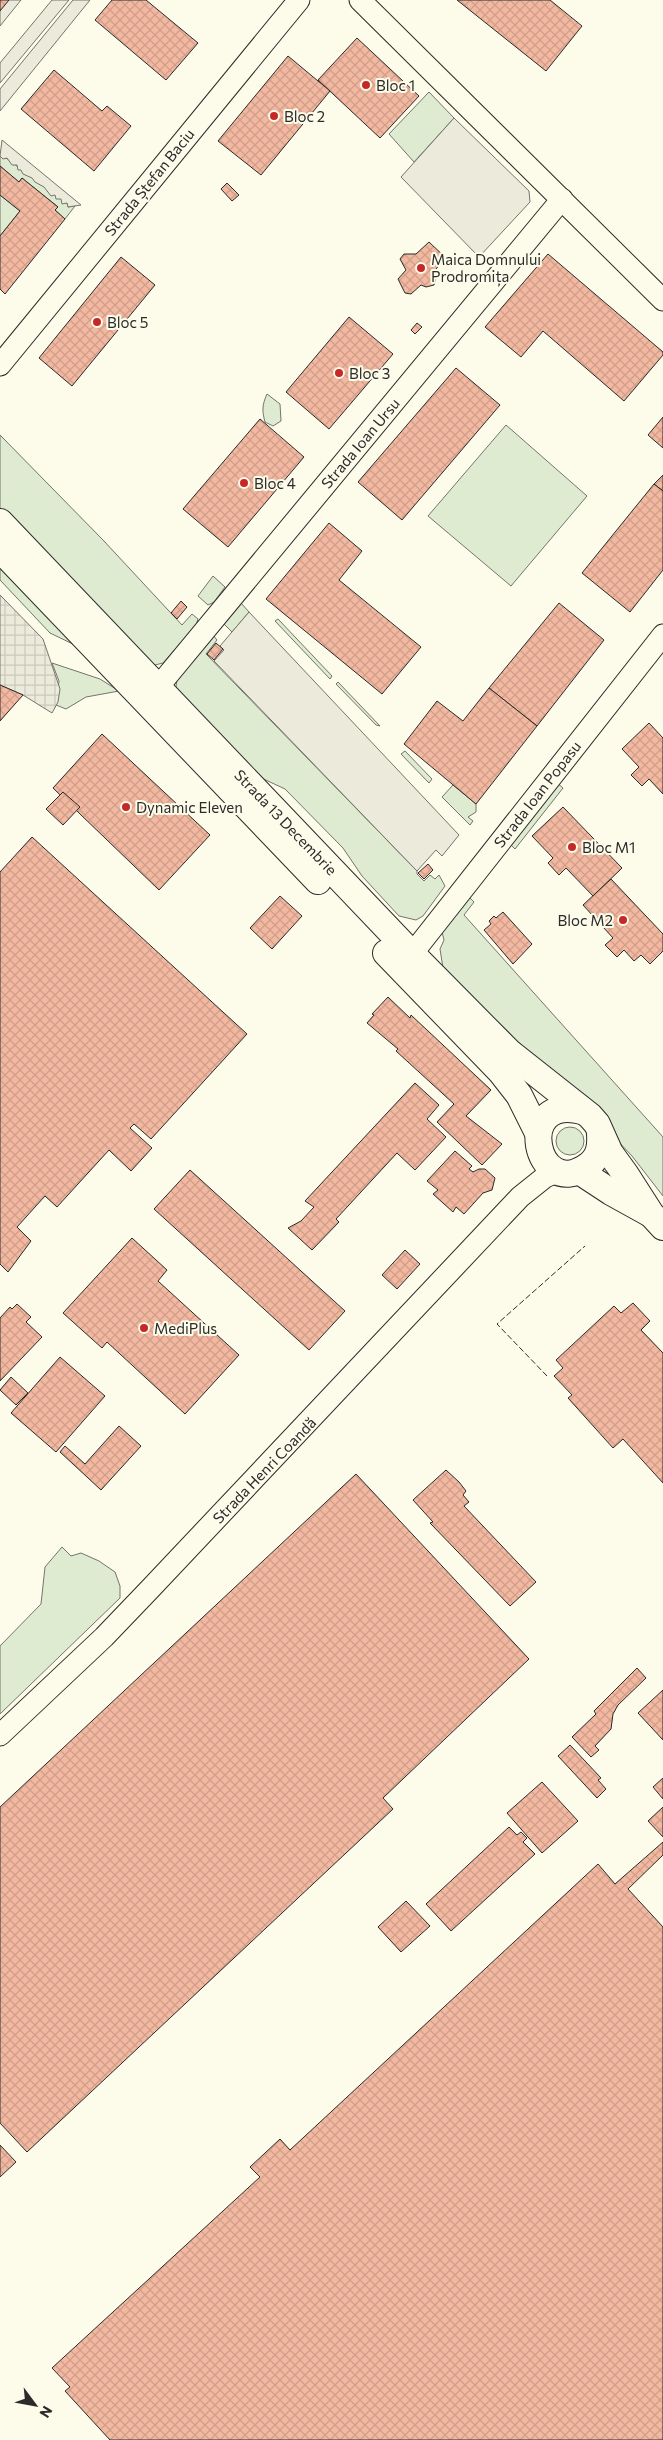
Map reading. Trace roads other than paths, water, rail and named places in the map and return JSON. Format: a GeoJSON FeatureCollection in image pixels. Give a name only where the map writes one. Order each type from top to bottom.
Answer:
{"type":"FeatureCollection","features":[{"type":"Feature","properties":{"kind":"main road","name":"Strada 13 Decembrie"},"geometry":{"type":"LineString","coordinates":[[0,522],[412,954],[509,1052],[597,1124],[610,1153],[657,1220]]}},
{"type":"Feature","properties":{"kind":"main road","name":"Strada 13 Decembrie"},"geometry":{"type":"LineString","coordinates":[[0,549],[500,1072],[519,1095],[554,1157],[657,1220]]}},
{"type":"Feature","properties":{"kind":"main road"},"geometry":{"type":"LineString","coordinates":[[582,1111],[572,1109],[554,1112],[541,1124],[554,1157],[596,1158],[601,1144],[600,1134]]}},
{"type":"Feature","properties":{"kind":"street","name":"Strada Ștefan Baciu"},"geometry":{"type":"LineString","coordinates":[[0,365],[299,0]]}},
{"type":"Feature","properties":{"kind":"street"},"geometry":{"type":"LineString","coordinates":[[360,0],[663,300]]}},
{"type":"Feature","properties":{"kind":"street","name":"Strada Ioan Ursu"},"geometry":{"type":"LineString","coordinates":[[158,687],[562,199]]}},
{"type":"Feature","properties":{"kind":"street","name":"Strada Ioan Popasu"},"geometry":{"type":"LineString","coordinates":[[412,954],[663,635]]}},
{"type":"Feature","properties":{"kind":"street","name":"Strada Henri Coandă"},"geometry":{"type":"LineString","coordinates":[[0,1734],[104,1637],[150,1590],[520,1197],[527,1175],[554,1157]]}},
{"type":"Feature","properties":{"kind":"place","name":"Bloc 1"},"geometry":{"type":"Point","coordinates":[366,85]}},
{"type":"Feature","properties":{"kind":"place","name":"Bloc 2"},"geometry":{"type":"Point","coordinates":[274,116]}},
{"type":"Feature","properties":{"kind":"place","name":"Maica Domnului Prodromița"},"geometry":{"type":"Point","coordinates":[421,268]}},
{"type":"Feature","properties":{"kind":"place","name":"Bloc 5"},"geometry":{"type":"Point","coordinates":[97,322]}},
{"type":"Feature","properties":{"kind":"place","name":"Bloc 3"},"geometry":{"type":"Point","coordinates":[339,373]}},
{"type":"Feature","properties":{"kind":"place","name":"Bloc 4"},"geometry":{"type":"Point","coordinates":[244,483]}},
{"type":"Feature","properties":{"kind":"place","name":"Dynamic Eleven"},"geometry":{"type":"Point","coordinates":[126,807]}},
{"type":"Feature","properties":{"kind":"place","name":"Bloc M1"},"geometry":{"type":"Point","coordinates":[572,847]}},
{"type":"Feature","properties":{"kind":"place","name":"Bloc M2"},"geometry":{"type":"Point","coordinates":[623,920]}},
{"type":"Feature","properties":{"kind":"place","name":"MediPlus"},"geometry":{"type":"Point","coordinates":[144,1328]}}]}
